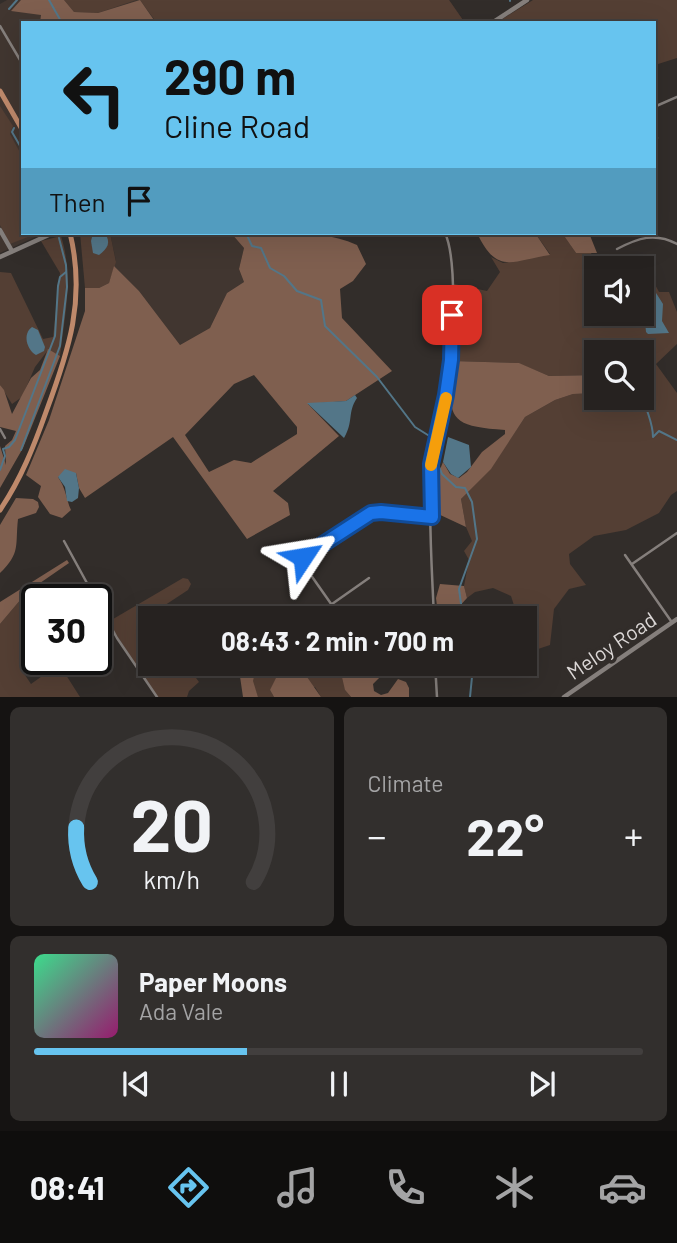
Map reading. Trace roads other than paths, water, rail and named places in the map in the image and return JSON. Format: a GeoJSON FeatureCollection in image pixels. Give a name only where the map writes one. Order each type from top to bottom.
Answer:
{"type":"FeatureCollection","features":[{"type":"Feature","properties":{"kind":"main road"},"geometry":{"type":"LineString","coordinates":[[0,90],[21,127]]}},
{"type":"Feature","properties":{"kind":"main road"},"geometry":{"type":"LineString","coordinates":[[0,510],[27,463],[70,345],[78,283],[71,235]]}},
{"type":"Feature","properties":{"kind":"street"},"geometry":{"type":"LineString","coordinates":[[495,21],[527,0]]}},
{"type":"Feature","properties":{"kind":"street"},"geometry":{"type":"LineString","coordinates":[[0,26],[21,62]]}},
{"type":"Feature","properties":{"kind":"street"},"geometry":{"type":"LineString","coordinates":[[656,106],[677,97]]}},
{"type":"Feature","properties":{"kind":"street"},"geometry":{"type":"LineString","coordinates":[[0,230],[12,251]]}},
{"type":"Feature","properties":{"kind":"street"},"geometry":{"type":"LineString","coordinates":[[0,257],[48,235]]}},
{"type":"Feature","properties":{"kind":"street"},"geometry":{"type":"LineString","coordinates":[[434,606],[431,464],[451,360],[452,254],[447,235]]}},
{"type":"Feature","properties":{"kind":"street"},"geometry":{"type":"LineString","coordinates":[[617,249],[648,236],[669,239],[677,244]]}},
{"type":"Feature","properties":{"kind":"street"},"geometry":{"type":"LineString","coordinates":[[0,429],[5,438]]}},
{"type":"Feature","properties":{"kind":"street"},"geometry":{"type":"LineString","coordinates":[[369,578],[332,604],[301,561],[302,557],[368,514],[381,512],[432,517]]}},
{"type":"Feature","properties":{"kind":"street"},"geometry":{"type":"LineString","coordinates":[[632,564],[677,533]]}},
{"type":"Feature","properties":{"kind":"street"},"geometry":{"type":"LineString","coordinates":[[64,541],[117,638],[157,697]]}},
{"type":"Feature","properties":{"kind":"street"},"geometry":{"type":"LineString","coordinates":[[625,555],[675,621]]}},
{"type":"Feature","properties":{"kind":"street","name":"Meloy Road"},"geometry":{"type":"LineString","coordinates":[[564,697],[675,621]]}},
{"type":"Feature","properties":{"kind":"street"},"geometry":{"type":"LineString","coordinates":[[435,676],[436,697]]}},
{"type":"Feature","properties":{"kind":"water"},"geometry":{"type":"Polygon","coordinates":[[[92,235],[106,235],[108,243],[99,255],[93,253],[92,235]]]}},
{"type":"Feature","properties":{"kind":"water"},"geometry":{"type":"Polygon","coordinates":[[[654,290],[663,304],[662,321],[669,333],[646,332],[645,326],[654,326],[654,290]]]}},
{"type":"Feature","properties":{"kind":"water"},"geometry":{"type":"Polygon","coordinates":[[[32,327],[38,330],[45,347],[44,351],[36,355],[27,342],[27,334],[32,327]]]}},
{"type":"Feature","properties":{"kind":"water"},"geometry":{"type":"Polygon","coordinates":[[[355,395],[357,398],[344,438],[307,403],[346,401],[355,395]]]}},
{"type":"Feature","properties":{"kind":"water"},"geometry":{"type":"Polygon","coordinates":[[[448,437],[469,445],[471,467],[458,478],[451,474],[443,462],[448,437]]]}},
{"type":"Feature","properties":{"kind":"water"},"geometry":{"type":"Polygon","coordinates":[[[65,469],[76,473],[78,498],[72,502],[67,501],[65,487],[58,477],[65,469]]]}},
{"type":"Feature","properties":{"kind":"waterway"},"geometry":{"type":"LineString","coordinates":[[9,9],[17,0]]}},
{"type":"Feature","properties":{"kind":"waterway"},"geometry":{"type":"LineString","coordinates":[[49,0],[61,21]]}},
{"type":"Feature","properties":{"kind":"waterway"},"geometry":{"type":"LineString","coordinates":[[14,128],[12,132],[21,148]]}},
{"type":"Feature","properties":{"kind":"waterway"},"geometry":{"type":"LineString","coordinates":[[247,235],[252,246],[261,248],[270,268],[284,276],[297,291],[321,300],[325,326],[377,377],[415,427],[431,437]]}},
{"type":"Feature","properties":{"kind":"waterway"},"geometry":{"type":"LineString","coordinates":[[21,450],[60,346],[67,287],[66,265],[59,238]]}},
{"type":"Feature","properties":{"kind":"waterway"},"geometry":{"type":"LineString","coordinates":[[0,470],[5,456],[3,449],[15,440],[55,336],[58,286],[60,277],[66,272]]}},
{"type":"Feature","properties":{"kind":"waterway"},"geometry":{"type":"LineString","coordinates":[[647,410],[653,437],[659,431],[677,440]]}},
{"type":"Feature","properties":{"kind":"waterway"},"geometry":{"type":"LineString","coordinates":[[439,467],[442,474],[456,487],[465,488],[472,502],[477,539],[459,589],[461,606]]}},
{"type":"Feature","properties":{"kind":"waterway"},"geometry":{"type":"LineString","coordinates":[[470,697],[472,676]]}}]}
